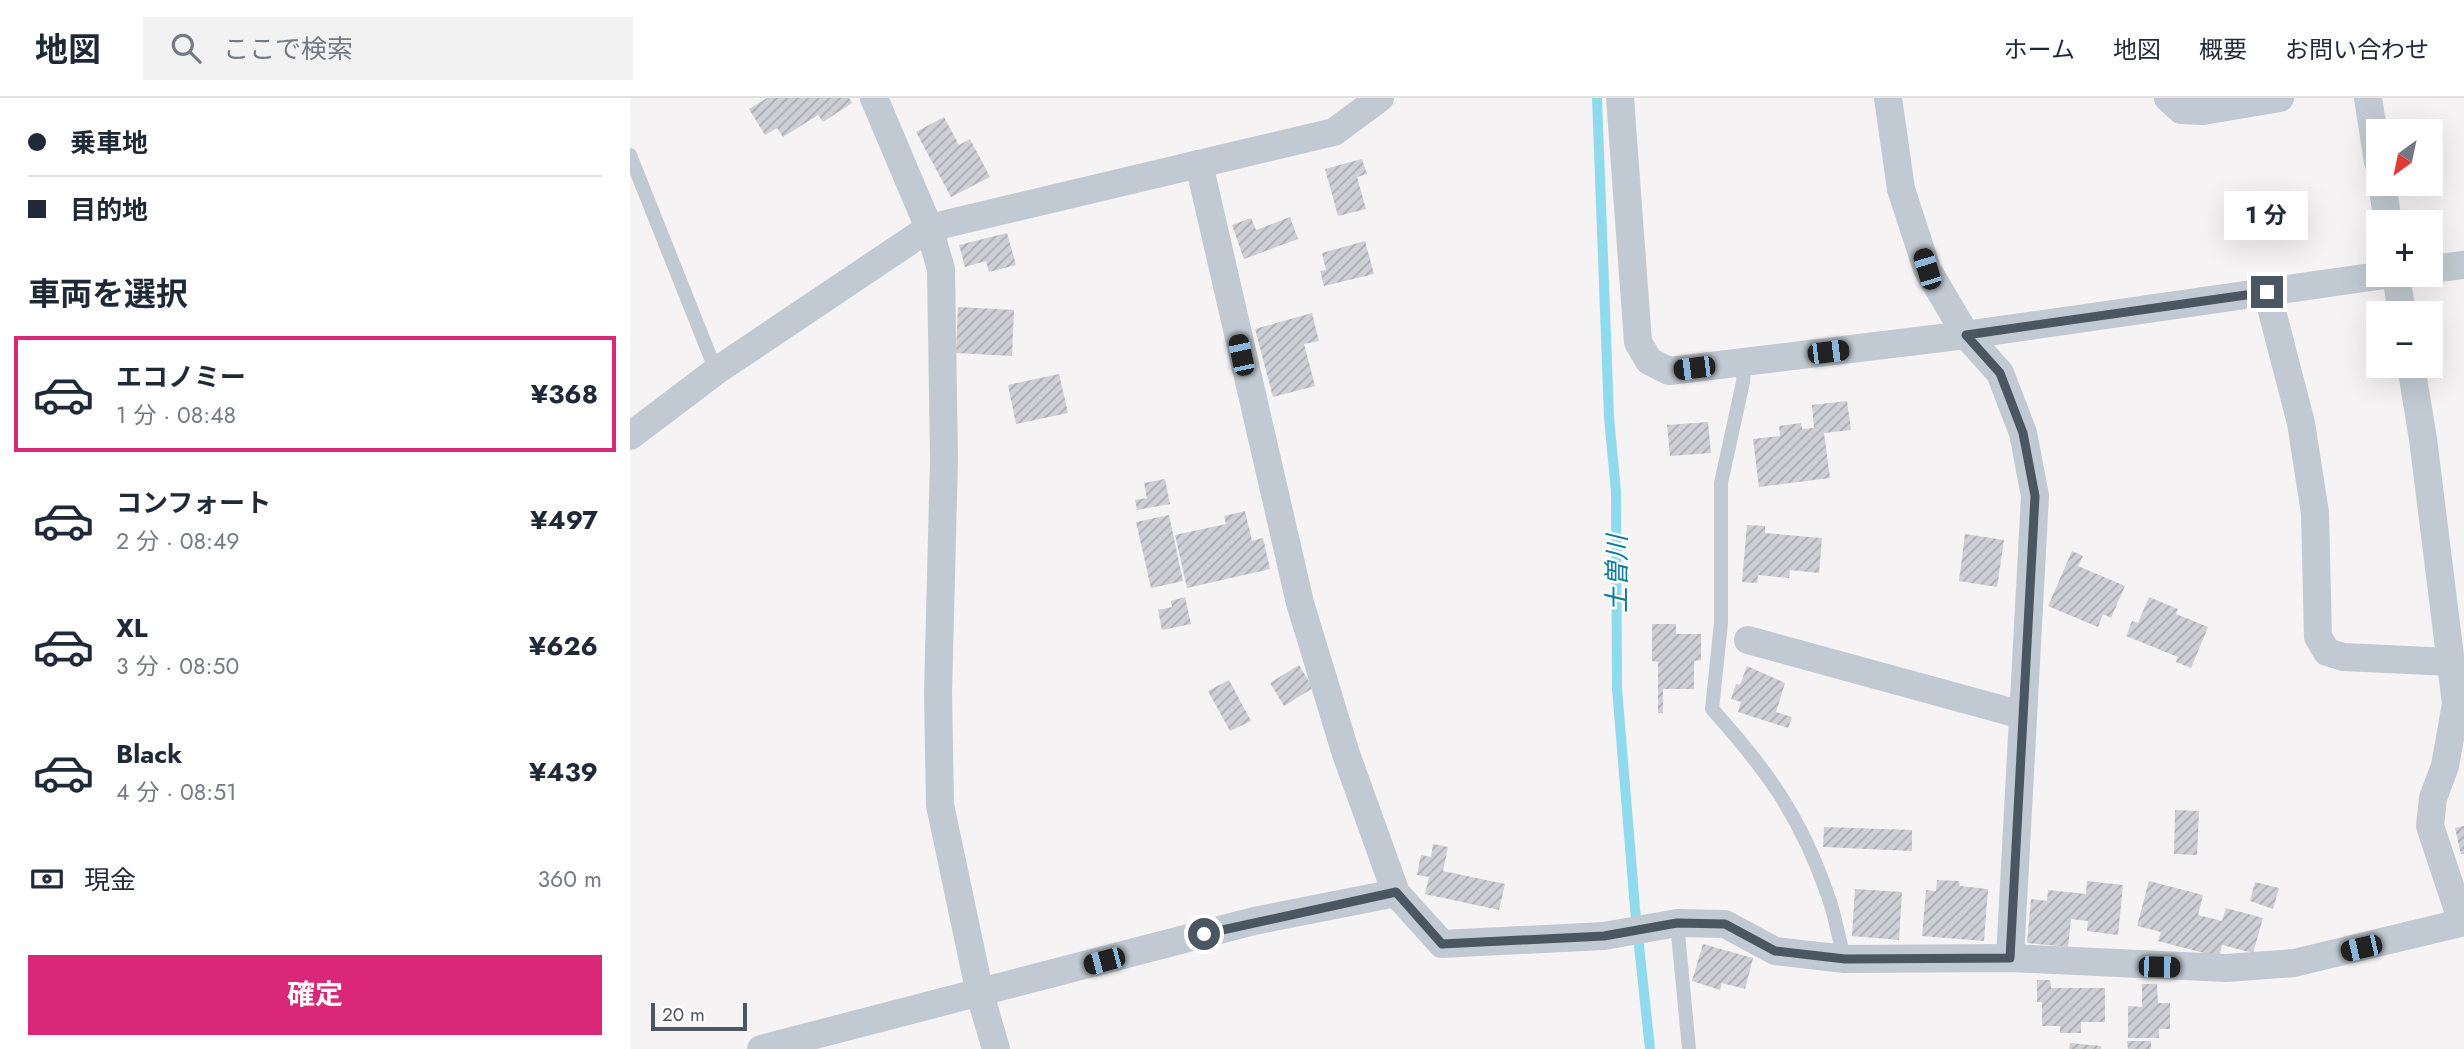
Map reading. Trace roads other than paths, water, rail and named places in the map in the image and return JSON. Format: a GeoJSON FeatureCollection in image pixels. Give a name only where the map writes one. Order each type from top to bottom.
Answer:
{"type":"FeatureCollection","features":[{"type":"Feature","properties":{"kind":"street"},"geometry":{"type":"LineString","coordinates":[[874,98],[929,228],[941,269],[944,459],[938,693],[940,805],[980,994],[996,1049]]}},
{"type":"Feature","properties":{"kind":"street"},"geometry":{"type":"LineString","coordinates":[[630,436],[716,371],[929,228],[1334,132],[1380,98]]}},
{"type":"Feature","properties":{"kind":"street"},"geometry":{"type":"LineString","coordinates":[[1620,98],[1638,342],[1648,361],[1669,371],[1966,335],[2366,278]]}},
{"type":"Feature","properties":{"kind":"street"},"geometry":{"type":"LineString","coordinates":[[1888,98],[1901,189],[1927,269],[1966,335],[2000,373],[2023,433],[2035,496],[2010,958]]}},
{"type":"Feature","properties":{"kind":"street"},"geometry":{"type":"LineString","coordinates":[[2168,98],[2181,110],[2203,111],[2280,98]]}},
{"type":"Feature","properties":{"kind":"street"},"geometry":{"type":"LineString","coordinates":[[2368,98],[2371,119]]}},
{"type":"Feature","properties":{"kind":"street"},"geometry":{"type":"LineString","coordinates":[[1199,164],[1300,603],[1346,754],[1396,892],[1442,944],[1604,936],[1671,924],[1725,924],[1775,951],[1845,959],[2010,958],[2226,968],[2275,965],[2357,949],[2463,922],[2430,826],[2433,798],[2445,766],[2456,704],[2413,378]]}},
{"type":"Feature","properties":{"kind":"street"},"geometry":{"type":"LineString","coordinates":[[2443,268],[2464,265]]}},
{"type":"Feature","properties":{"kind":"street"},"geometry":{"type":"LineString","coordinates":[[2267,292],[2283,341],[2301,423],[2315,513],[2318,637],[2327,652],[2343,657],[2451,662]]}},
{"type":"Feature","properties":{"kind":"street"},"geometry":{"type":"LineString","coordinates":[[1748,640],[2022,715]]}},
{"type":"Feature","properties":{"kind":"street"},"geometry":{"type":"LineString","coordinates":[[761,1049],[1254,921],[1396,892]]}},
{"type":"Feature","properties":{"kind":"lane"},"geometry":{"type":"LineString","coordinates":[[630,155],[716,371]]}},
{"type":"Feature","properties":{"kind":"lane"},"geometry":{"type":"LineString","coordinates":[[1745,362],[1721,483],[1721,623],[1712,709],[1771,779],[1793,813],[1828,895],[1845,959]]}},
{"type":"Feature","properties":{"kind":"lane"},"geometry":{"type":"LineString","coordinates":[[1671,924],[1689,1049]]}},
{"type":"Feature","properties":{"kind":"waterway","name":"土曽川"},"geometry":{"type":"LineString","coordinates":[[1597,98],[1609,417],[1616,492],[1617,688],[1635,908],[1650,1049]]}}]}
